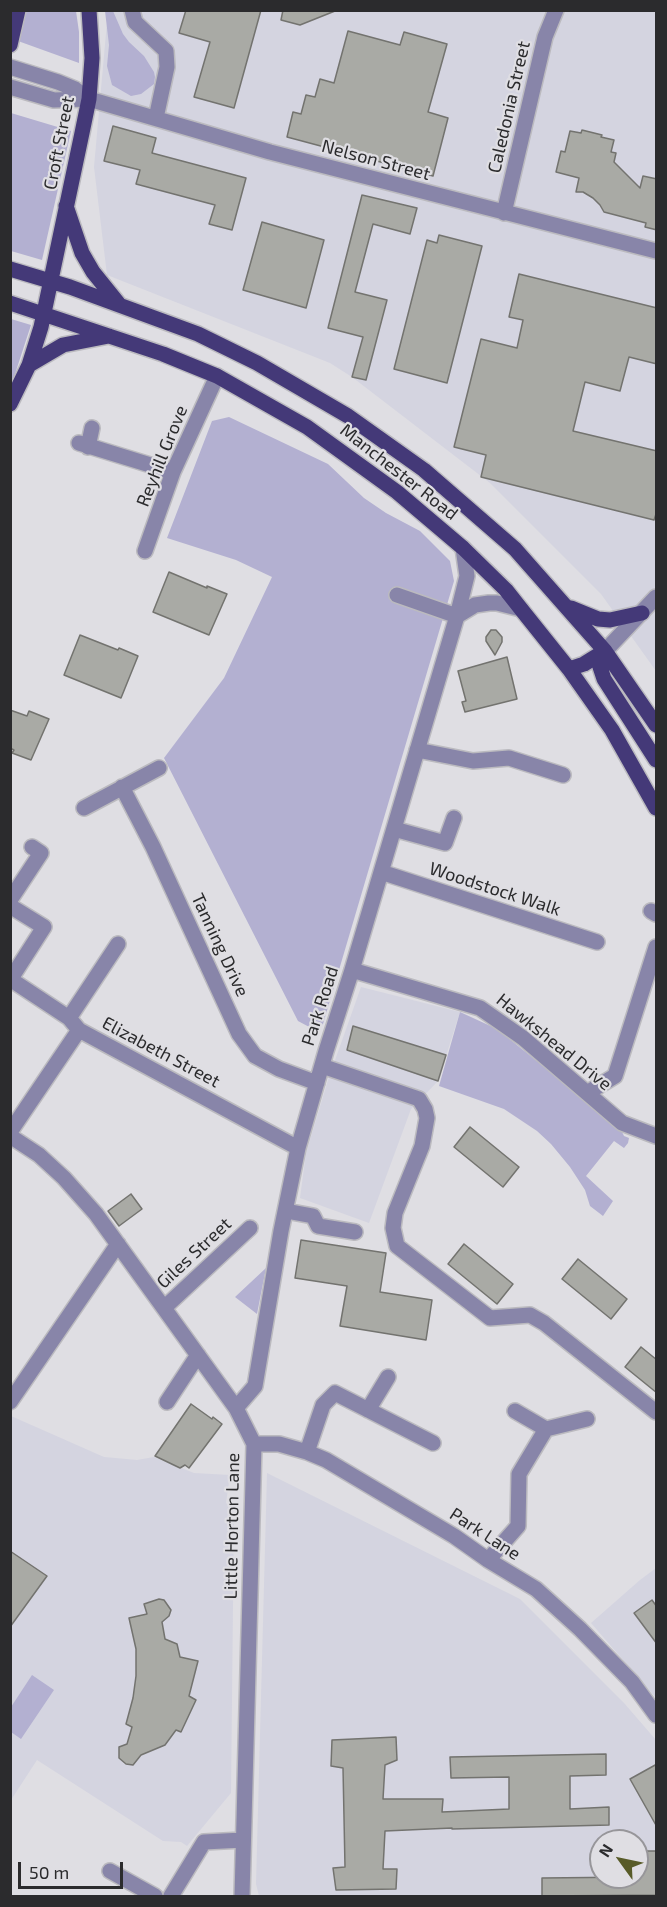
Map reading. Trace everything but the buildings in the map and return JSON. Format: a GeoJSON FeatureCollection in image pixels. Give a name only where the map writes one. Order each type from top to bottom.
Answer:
{"type":"FeatureCollection","features":[{"type":"Feature","properties":{"kind":"main road"},"geometry":{"type":"LineString","coordinates":[[10,45],[18,10]]}},
{"type":"Feature","properties":{"kind":"main road","name":"Croft Street"},"geometry":{"type":"LineString","coordinates":[[10,404],[29,365],[44,313],[89,99],[92,49],[89,10]]}},
{"type":"Feature","properties":{"kind":"main road"},"geometry":{"type":"LineString","coordinates":[[66,206],[82,253],[93,272],[119,304]]}},
{"type":"Feature","properties":{"kind":"main road","name":"Manchester Road"},"geometry":{"type":"LineString","coordinates":[[10,270],[119,304],[198,334],[257,363],[348,416],[424,470],[515,549],[605,651],[657,725]]}},
{"type":"Feature","properties":{"kind":"main road","name":"Manchester Road"},"geometry":{"type":"LineString","coordinates":[[10,303],[163,354],[217,376],[274,407],[338,448],[397,492],[463,548],[506,590],[569,669],[612,730],[657,808]]}},
{"type":"Feature","properties":{"kind":"main road"},"geometry":{"type":"LineString","coordinates":[[29,365],[63,345],[109,336]]}},
{"type":"Feature","properties":{"kind":"main road"},"geometry":{"type":"LineString","coordinates":[[568,607],[598,619],[610,620],[642,613]]}},
{"type":"Feature","properties":{"kind":"main road"},"geometry":{"type":"LineString","coordinates":[[569,669],[584,664],[605,651]]}},
{"type":"Feature","properties":{"kind":"main road"},"geometry":{"type":"LineString","coordinates":[[605,651],[600,667],[604,679],[657,760]]}},
{"type":"Feature","properties":{"kind":"street"},"geometry":{"type":"LineString","coordinates":[[132,10],[135,22],[166,51],[167,67],[156,118]]}},
{"type":"Feature","properties":{"kind":"street","name":"Caledonia Street"},"geometry":{"type":"LineString","coordinates":[[504,213],[546,37],[556,10]]}},
{"type":"Feature","properties":{"kind":"street","name":"Nelson Street"},"geometry":{"type":"LineString","coordinates":[[10,67],[58,82],[75,89],[89,99]]}},
{"type":"Feature","properties":{"kind":"street","name":"Nelson Street"},"geometry":{"type":"LineString","coordinates":[[10,87],[54,100],[89,99],[270,152],[657,251]]}},
{"type":"Feature","properties":{"kind":"street","name":"Reyhill Grove"},"geometry":{"type":"LineString","coordinates":[[146,551],[173,472],[217,376]]}},
{"type":"Feature","properties":{"kind":"street"},"geometry":{"type":"LineString","coordinates":[[92,428],[83,445],[173,472]]}},
{"type":"Feature","properties":{"kind":"street","name":"Park Road"},"geometry":{"type":"LineString","coordinates":[[236,1408],[255,1386],[298,1148],[457,616],[467,576],[463,548]]}},
{"type":"Feature","properties":{"kind":"street"},"geometry":{"type":"LineString","coordinates":[[397,595],[457,616],[475,605],[489,603],[521,609]]}},
{"type":"Feature","properties":{"kind":"street"},"geometry":{"type":"LineString","coordinates":[[605,651],[657,597]]}},
{"type":"Feature","properties":{"kind":"street"},"geometry":{"type":"LineString","coordinates":[[417,750],[473,761],[509,758],[563,775]]}},
{"type":"Feature","properties":{"kind":"street"},"geometry":{"type":"LineString","coordinates":[[84,808],[159,768]]}},
{"type":"Feature","properties":{"kind":"street","name":"Tanning Drive"},"geometry":{"type":"LineString","coordinates":[[122,787],[153,847],[239,1034],[255,1056],[279,1069],[317,1083]]}},
{"type":"Feature","properties":{"kind":"street"},"geometry":{"type":"LineString","coordinates":[[394,829],[445,843],[454,818]]}},
{"type":"Feature","properties":{"kind":"street"},"geometry":{"type":"LineString","coordinates":[[10,900],[41,853],[32,848]]}},
{"type":"Feature","properties":{"kind":"street","name":"Woodstock Walk"},"geometry":{"type":"LineString","coordinates":[[381,872],[597,942]]}},
{"type":"Feature","properties":{"kind":"street"},"geometry":{"type":"LineString","coordinates":[[10,906],[44,927],[11,980]]}},
{"type":"Feature","properties":{"kind":"street"},"geometry":{"type":"LineString","coordinates":[[10,1134],[118,944]]}},
{"type":"Feature","properties":{"kind":"street"},"geometry":{"type":"LineString","coordinates":[[587,1093],[615,1076],[657,947]]}},
{"type":"Feature","properties":{"kind":"street","name":"Hawkshead Drive"},"geometry":{"type":"LineString","coordinates":[[352,970],[480,1008],[523,1038],[622,1123],[657,1136]]}},
{"type":"Feature","properties":{"kind":"street","name":"Elizabeth Street"},"geometry":{"type":"LineString","coordinates":[[11,980],[74,1024],[298,1148]]}},
{"type":"Feature","properties":{"kind":"street"},"geometry":{"type":"LineString","coordinates":[[322,1066],[419,1100],[425,1109],[427,1118],[422,1146],[395,1214],[393,1228],[398,1246],[490,1318],[530,1315],[544,1323],[657,1412]]}},
{"type":"Feature","properties":{"kind":"street","name":"Little Horton Lane"},"geometry":{"type":"LineString","coordinates":[[10,1134],[39,1155],[64,1178],[96,1214],[236,1408],[254,1444],[242,1896]]}},
{"type":"Feature","properties":{"kind":"street"},"geometry":{"type":"LineString","coordinates":[[286,1211],[313,1216],[318,1226],[355,1232]]}},
{"type":"Feature","properties":{"kind":"street","name":"Giles Street"},"geometry":{"type":"LineString","coordinates":[[164,1308],[250,1228]]}},
{"type":"Feature","properties":{"kind":"street"},"geometry":{"type":"LineString","coordinates":[[10,1402],[118,1244]]}},
{"type":"Feature","properties":{"kind":"street"},"geometry":{"type":"LineString","coordinates":[[167,1402],[198,1355]]}},
{"type":"Feature","properties":{"kind":"street"},"geometry":{"type":"LineString","coordinates":[[368,1410],[388,1377]]}},
{"type":"Feature","properties":{"kind":"street"},"geometry":{"type":"LineString","coordinates":[[307,1452],[323,1405],[335,1393],[433,1443]]}},
{"type":"Feature","properties":{"kind":"street"},"geometry":{"type":"LineString","coordinates":[[515,1411],[546,1429],[587,1419]]}},
{"type":"Feature","properties":{"kind":"street"},"geometry":{"type":"LineString","coordinates":[[488,1560],[518,1526],[519,1474],[546,1429]]}},
{"type":"Feature","properties":{"kind":"street","name":"Park Lane"},"geometry":{"type":"LineString","coordinates":[[254,1444],[279,1444],[326,1460],[454,1536],[536,1589],[632,1682],[657,1715]]}},
{"type":"Feature","properties":{"kind":"street"},"geometry":{"type":"LineString","coordinates":[[171,1896],[204,1842],[243,1840]]}},
{"type":"Feature","properties":{"kind":"street"},"geometry":{"type":"LineString","coordinates":[[110,1870],[155,1896]]}},
{"type":"Feature","properties":{"kind":"shaded area"},"geometry":{"type":"Polygon","coordinates":[[[25,11],[76,11],[79,63],[18,41],[25,11]]]}},
{"type":"Feature","properties":{"kind":"shaded area"},"geometry":{"type":"Polygon","coordinates":[[[105,11],[113,11],[123,34],[144,56],[154,72],[154,84],[141,94],[131,96],[112,85],[107,66],[109,45],[105,11]]]}},
{"type":"Feature","properties":{"kind":"shaded area"},"geometry":{"type":"Polygon","coordinates":[[[108,11],[656,11],[656,671],[601,594],[490,483],[352,377],[330,363],[107,275],[94,167],[108,11]]]}},
{"type":"Feature","properties":{"kind":"shaded area"},"geometry":{"type":"Polygon","coordinates":[[[11,113],[71,131],[42,260],[11,251],[11,113]]]}},
{"type":"Feature","properties":{"kind":"shaded area"},"geometry":{"type":"Polygon","coordinates":[[[11,319],[31,325],[11,381],[11,319]]]}},
{"type":"Feature","properties":{"kind":"shaded area"},"geometry":{"type":"Polygon","coordinates":[[[229,417],[328,464],[364,498],[420,531],[450,561],[454,581],[323,1024],[313,1029],[298,1021],[164,758],[224,678],[272,577],[236,560],[167,538],[212,421],[229,417]]]}},
{"type":"Feature","properties":{"kind":"shaded area"},"geometry":{"type":"Polygon","coordinates":[[[361,987],[460,1012],[438,1081],[411,1109],[369,1223],[300,1198],[306,1153],[328,1080],[361,987]]]}},
{"type":"Feature","properties":{"kind":"shaded area"},"geometry":{"type":"Polygon","coordinates":[[[460,1012],[497,1029],[620,1128],[624,1136],[629,1138],[624,1148],[614,1141],[586,1176],[613,1201],[603,1216],[590,1206],[585,1190],[570,1167],[537,1131],[504,1109],[439,1086],[460,1012]]]}},
{"type":"Feature","properties":{"kind":"shaded area"},"geometry":{"type":"Polygon","coordinates":[[[266,1268],[257,1314],[235,1297],[266,1268]]]}},
{"type":"Feature","properties":{"kind":"shaded area"},"geometry":{"type":"Polygon","coordinates":[[[11,1416],[104,1457],[137,1460],[154,1457],[194,1473],[230,1475],[226,1503],[234,1510],[231,1793],[187,1846],[181,1842],[163,1841],[37,1760],[11,1800],[11,1416]]]}},
{"type":"Feature","properties":{"kind":"shaded area"},"geometry":{"type":"Polygon","coordinates":[[[267,1473],[520,1599],[624,1703],[656,1740],[656,1896],[259,1896],[256,1884],[267,1473]]]}},
{"type":"Feature","properties":{"kind":"shaded area"},"geometry":{"type":"Polygon","coordinates":[[[656,1568],[656,1698],[591,1623],[656,1568]]]}},
{"type":"Feature","properties":{"kind":"shaded area"},"geometry":{"type":"Polygon","coordinates":[[[32,1675],[54,1690],[21,1739],[11,1732],[11,1707],[32,1675]]]}}]}
